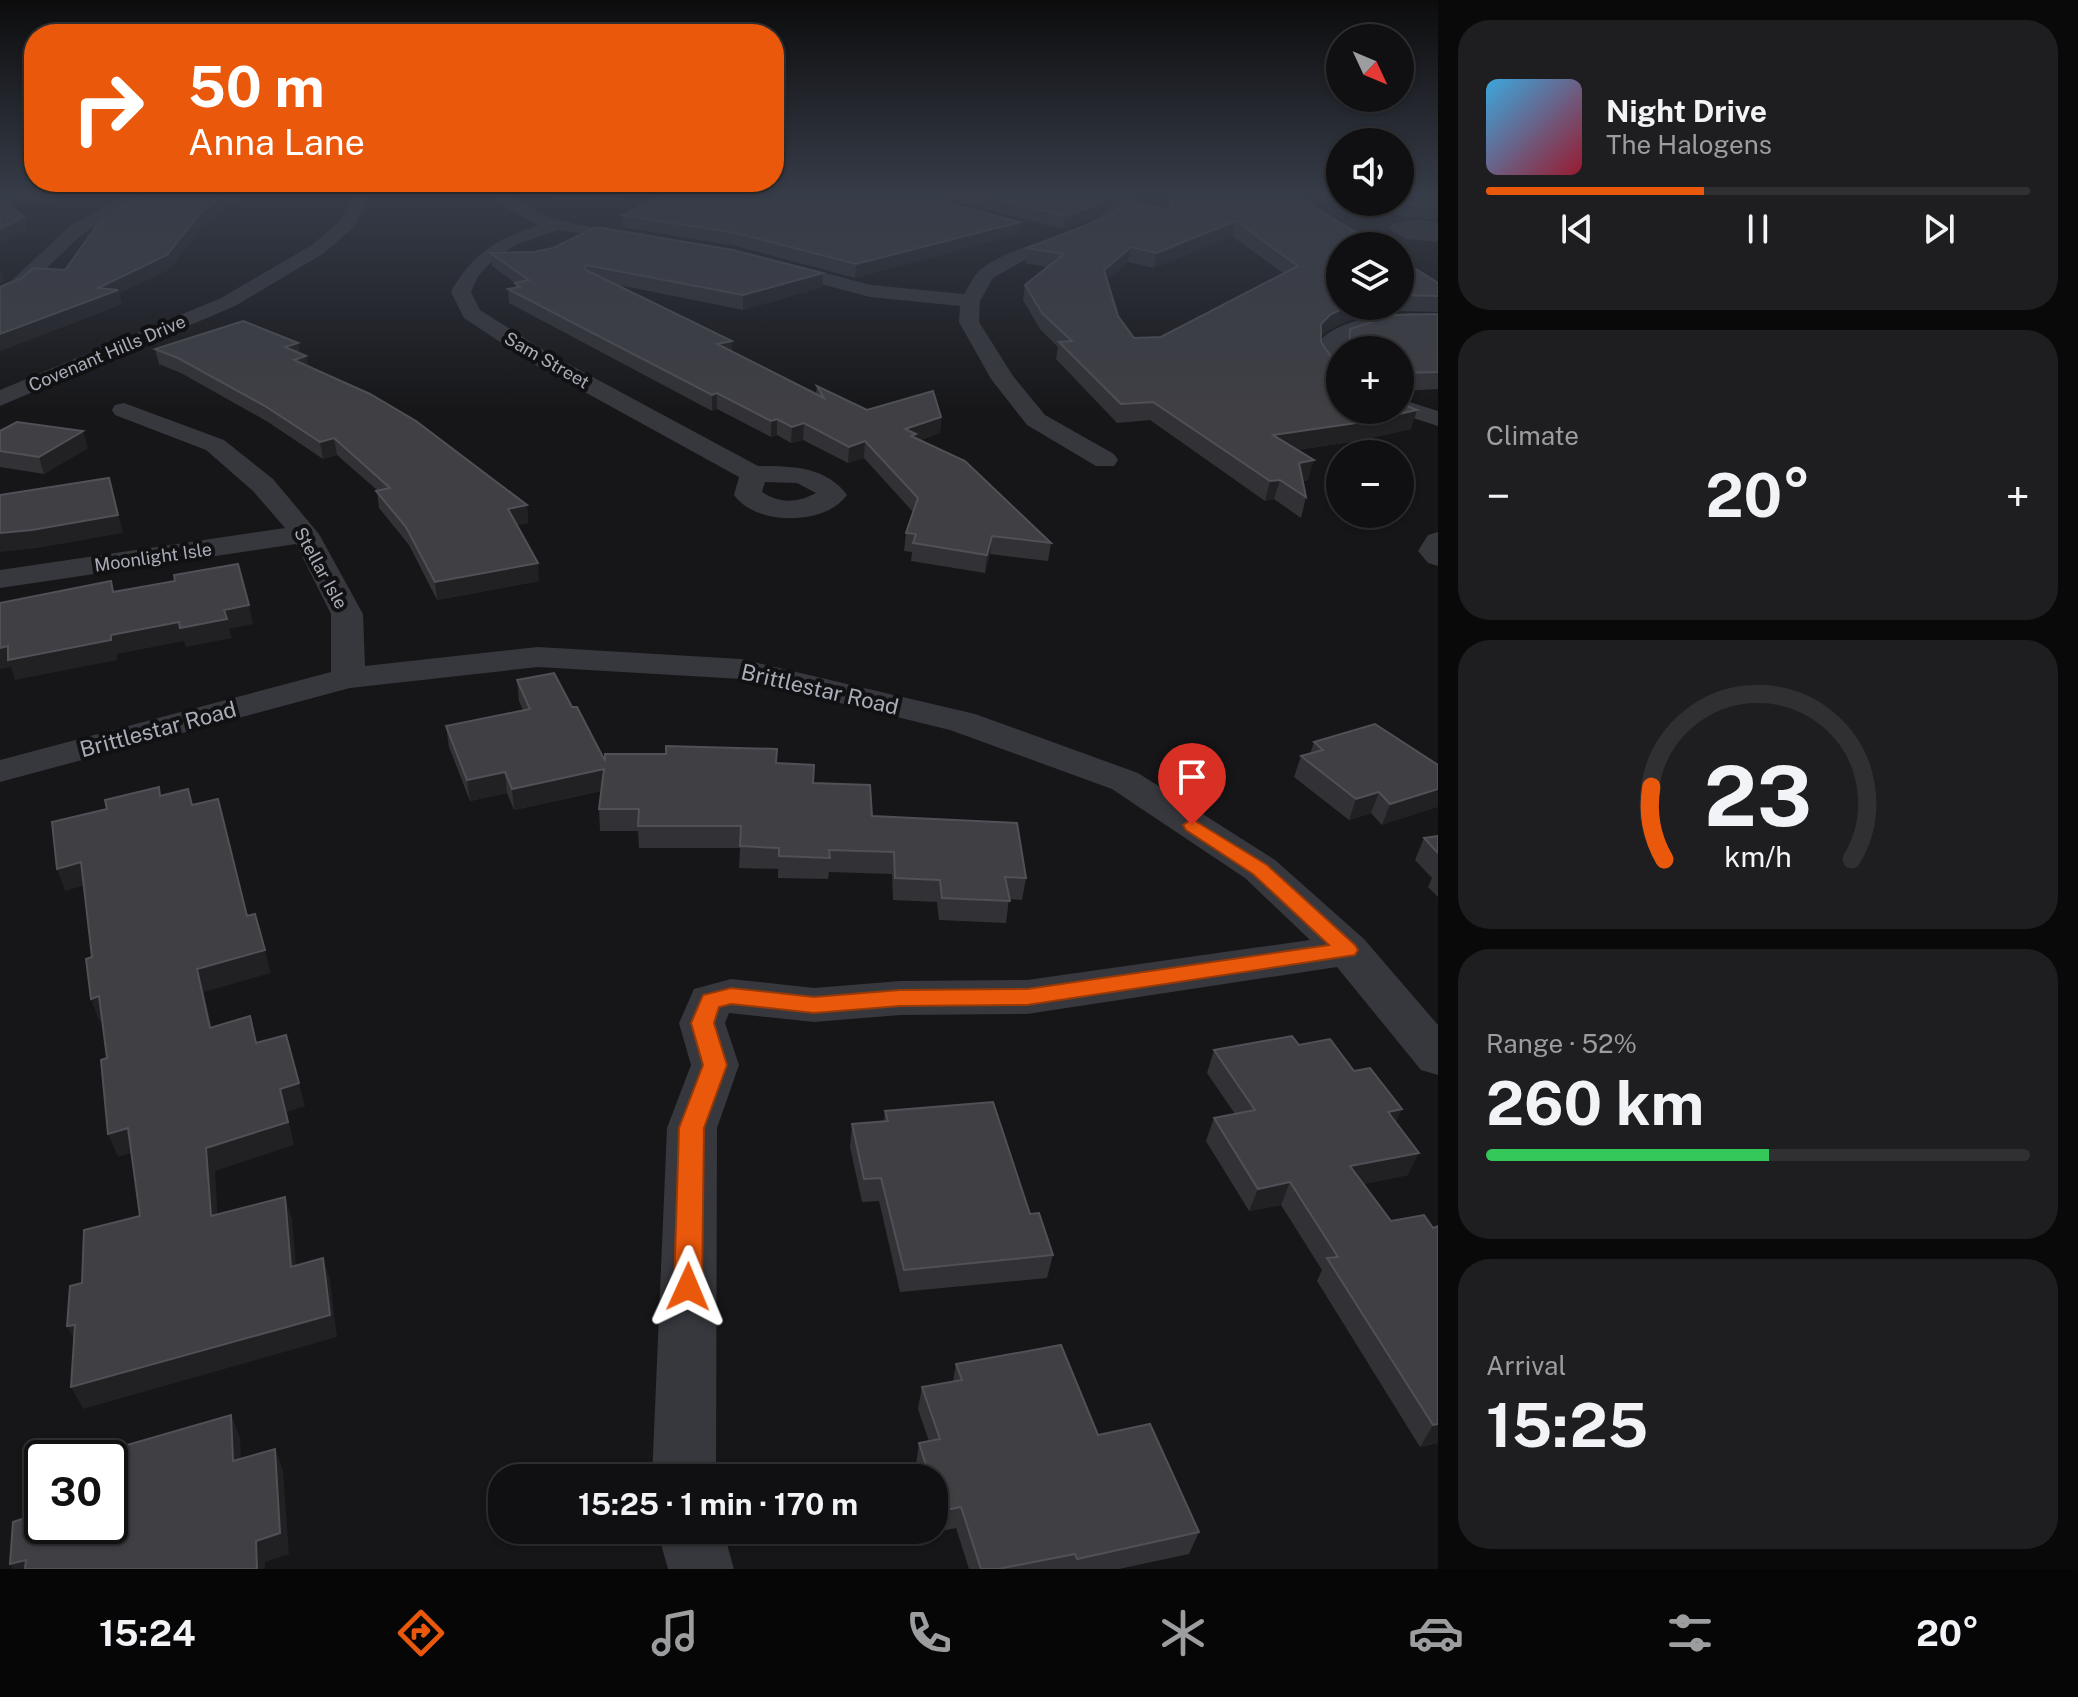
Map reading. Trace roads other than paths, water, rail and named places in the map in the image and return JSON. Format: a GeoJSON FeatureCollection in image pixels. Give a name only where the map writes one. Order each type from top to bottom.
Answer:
{"type":"FeatureCollection","features":[{"type":"Feature","properties":{"kind":"street"},"geometry":{"type":"LineString","coordinates":[[0,294],[18,285],[38,266]]}},
{"type":"Feature","properties":{"kind":"street","name":"Covenant Hills Drive"},"geometry":{"type":"LineString","coordinates":[[0,399],[228,302],[289,266]]}},
{"type":"Feature","properties":{"kind":"street","name":"Sam Street"},"geometry":{"type":"LineString","coordinates":[[473,266],[461,292],[471,314],[540,358],[753,474]]}},
{"type":"Feature","properties":{"kind":"street"},"geometry":{"type":"LineString","coordinates":[[778,266],[870,291],[970,301]]}},
{"type":"Feature","properties":{"kind":"street"},"geometry":{"type":"LineString","coordinates":[[997,266],[986,274],[970,301],[969,322],[1003,379],[1036,420],[1105,460]]}},
{"type":"Feature","properties":{"kind":"street"},"geometry":{"type":"LineString","coordinates":[[1340,336],[1355,327],[1389,320],[1438,321]]}},
{"type":"Feature","properties":{"kind":"street","name":"Stellar Isle"},"geometry":{"type":"LineString","coordinates":[[124,410],[215,445],[263,485],[305,534],[347,614],[348,678]]}},
{"type":"Feature","properties":{"kind":"street"},"geometry":{"type":"LineString","coordinates":[[1414,411],[1438,419]]}},
{"type":"Feature","properties":{"kind":"street","name":"Moonlight Isle"},"geometry":{"type":"LineString","coordinates":[[0,579],[305,534]]}},
{"type":"Feature","properties":{"kind":"street"},"geometry":{"type":"LineString","coordinates":[[1438,541],[1433,551],[1438,557]]}},
{"type":"Feature","properties":{"kind":"street","name":"Brittlestar Road"},"geometry":{"type":"LineString","coordinates":[[0,771],[348,678],[538,657],[741,669],[962,722],[1125,781],[1260,869],[1348,950],[1438,1057]]}},
{"type":"Feature","properties":{"kind":"street"},"geometry":{"type":"LineString","coordinates":[[684,1464],[692,1128],[715,1065],[702,1023],[710,1001],[731,996],[814,1005],[900,998],[1027,997],[1348,950]]}},
{"type":"Feature","properties":{"kind":"street"},"geometry":{"type":"LineString","coordinates":[[694,1544],[701,1569]]}}]}
